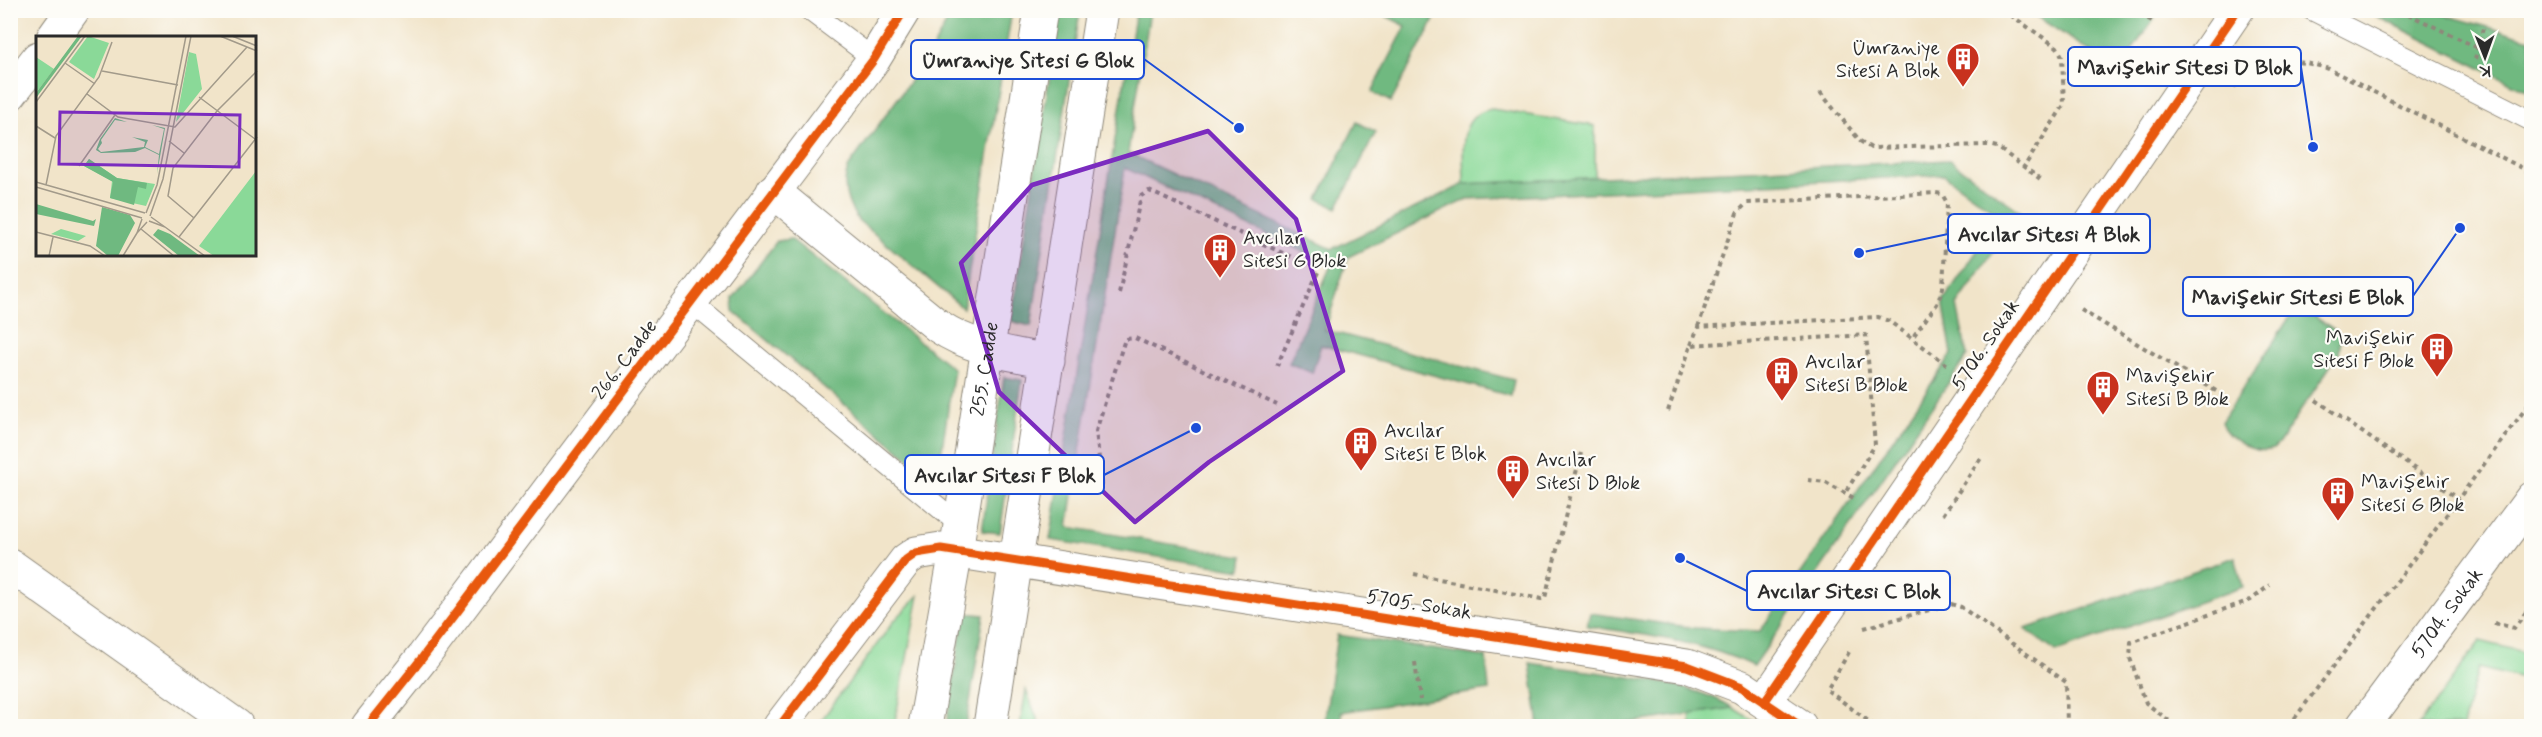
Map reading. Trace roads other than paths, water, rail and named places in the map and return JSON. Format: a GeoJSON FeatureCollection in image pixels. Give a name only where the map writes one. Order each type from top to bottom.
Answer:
{"type":"FeatureCollection","features":[{"type":"Feature","properties":{"kind":"street"},"geometry":{"type":"LineString","coordinates":[[54,36],[73,10]]}},
{"type":"Feature","properties":{"kind":"street","name":"266. Cadde"},"geometry":{"type":"LineString","coordinates":[[368,726],[874,59],[904,10]]}},
{"type":"Feature","properties":{"kind":"street","name":"255. Cadde"},"geometry":{"type":"LineString","coordinates":[[926,726],[1041,10]]}},
{"type":"Feature","properties":{"kind":"street"},"geometry":{"type":"LineString","coordinates":[[990,726],[1102,10]]}},
{"type":"Feature","properties":{"kind":"street","name":"5706. Sokak"},"geometry":{"type":"LineString","coordinates":[[1765,701],[2237,10]]}},
{"type":"Feature","properties":{"kind":"street"},"geometry":{"type":"LineString","coordinates":[[10,94],[36,61]]}},
{"type":"Feature","properties":{"kind":"street"},"geometry":{"type":"LineString","coordinates":[[773,191],[938,326],[958,339],[987,349],[1048,361]]}},
{"type":"Feature","properties":{"kind":"street","name":"5704. Sokak"},"geometry":{"type":"LineString","coordinates":[[2363,726],[2532,498]]}},
{"type":"Feature","properties":{"kind":"street","name":"5705. Sokak"},"geometry":{"type":"LineString","coordinates":[[780,726],[906,560],[916,552],[928,550],[958,538],[1017,561],[1677,664],[1742,687],[1800,726]]}},
{"type":"Feature","properties":{"kind":"street"},"geometry":{"type":"LineString","coordinates":[[10,565],[237,726]]}},
{"type":"Feature","properties":{"kind":"lane"},"geometry":{"type":"LineString","coordinates":[[809,10],[874,59]]}},
{"type":"Feature","properties":{"kind":"lane"},"geometry":{"type":"LineString","coordinates":[[2312,10],[2532,121]]}},
{"type":"Feature","properties":{"kind":"lane"},"geometry":{"type":"LineString","coordinates":[[691,302],[958,538]]}},
{"type":"Feature","properties":{"kind":"place","name":"Ümraniye Sitesi A Blok"},"geometry":{"type":"Point","coordinates":[1963,88]}},
{"type":"Feature","properties":{"kind":"place","name":"Ümraniye Sitesi G Blok"},"geometry":{"type":"Point","coordinates":[1239,128]}},
{"type":"Feature","properties":{"kind":"place","name":"Mavişehir Sitesi D Blok"},"geometry":{"type":"Point","coordinates":[2313,147]}},
{"type":"Feature","properties":{"kind":"place","name":"Mavişehir Sitesi E Blok"},"geometry":{"type":"Point","coordinates":[2460,228]}},
{"type":"Feature","properties":{"kind":"place","name":"Avcılar Sitesi A Blok"},"geometry":{"type":"Point","coordinates":[1859,253]}},
{"type":"Feature","properties":{"kind":"place","name":"Avcılar Sitesi G Blok"},"geometry":{"type":"Point","coordinates":[1220,279]}},
{"type":"Feature","properties":{"kind":"place","name":"Mavişehir Sitesi F Blok"},"geometry":{"type":"Point","coordinates":[2437,378]}},
{"type":"Feature","properties":{"kind":"place","name":"Avcılar Sitesi B Blok"},"geometry":{"type":"Point","coordinates":[1782,402]}},
{"type":"Feature","properties":{"kind":"place","name":"Mavişehir Sitesi B Blok"},"geometry":{"type":"Point","coordinates":[2103,416]}},
{"type":"Feature","properties":{"kind":"place","name":"Avcılar Sitesi F Blok"},"geometry":{"type":"Point","coordinates":[1196,428]}},
{"type":"Feature","properties":{"kind":"place","name":"Avcılar Sitesi E Blok"},"geometry":{"type":"Point","coordinates":[1361,472]}},
{"type":"Feature","properties":{"kind":"place","name":"Avcılar Sitesi D Blok"},"geometry":{"type":"Point","coordinates":[1513,500]}},
{"type":"Feature","properties":{"kind":"place","name":"Mavişehir Sitesi G Blok"},"geometry":{"type":"Point","coordinates":[2338,522]}},
{"type":"Feature","properties":{"kind":"place","name":"Avcılar Sitesi C Blok"},"geometry":{"type":"Point","coordinates":[1680,558]}}]}
